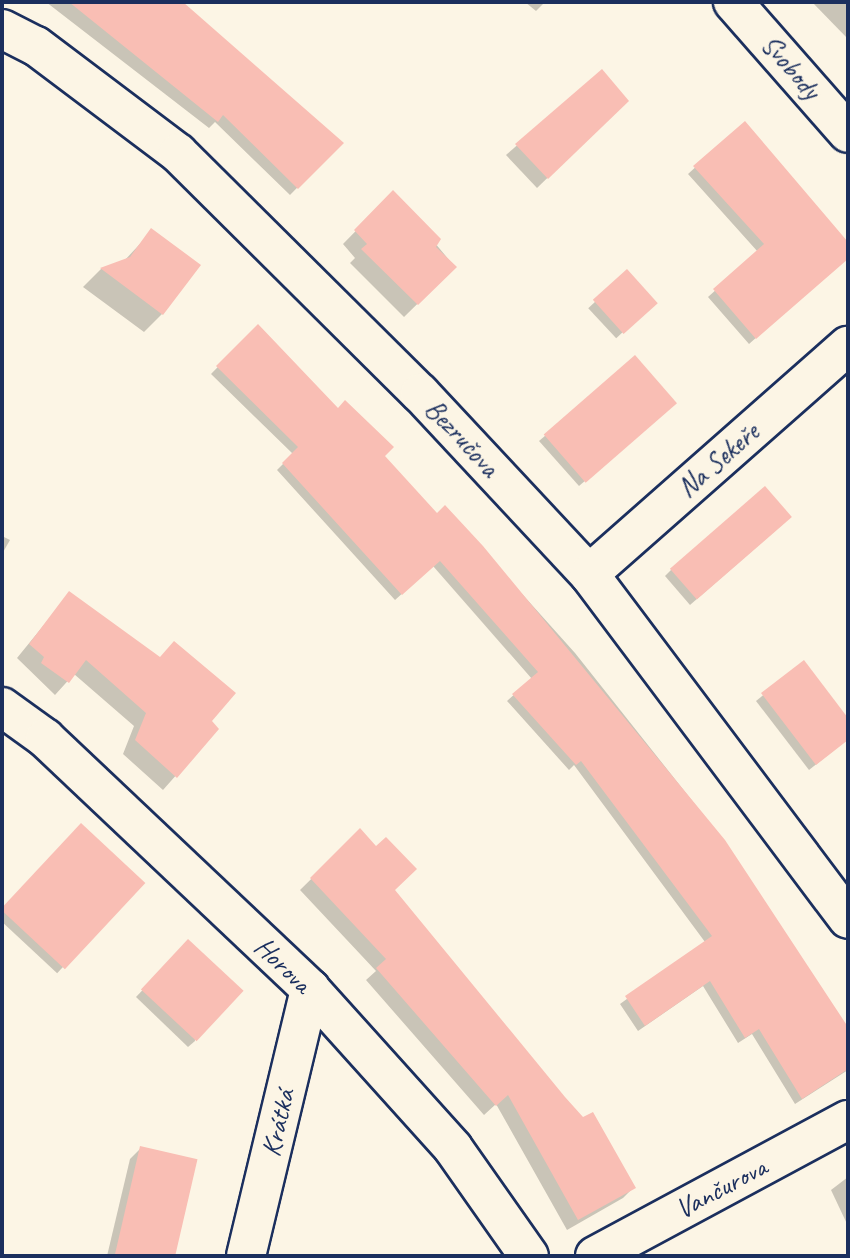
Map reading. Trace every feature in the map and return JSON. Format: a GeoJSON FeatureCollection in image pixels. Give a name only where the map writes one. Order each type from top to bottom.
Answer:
{"type":"FeatureCollection","features":[{"type":"Feature","properties":{"kind":"street","name":"Svobody"},"geometry":{"type":"LineString","coordinates":[[733,2],[848,133]]}},
{"type":"Feature","properties":{"kind":"street","name":"Bezručova"},"geometry":{"type":"LineString","coordinates":[[2,29],[36,46],[178,153],[420,393],[589,574],[848,919]]}},
{"type":"Feature","properties":{"kind":"street","name":"Na Sekeře"},"geometry":{"type":"LineString","coordinates":[[589,574],[848,346]]}},
{"type":"Feature","properties":{"kind":"street","name":"Horova"},"geometry":{"type":"LineString","coordinates":[[2,708],[45,738],[310,989],[453,1148],[529,1256]]}},
{"type":"Feature","properties":{"kind":"street","name":"Krátká"},"geometry":{"type":"LineString","coordinates":[[246,1256],[310,989]]}},
{"type":"Feature","properties":{"kind":"street","name":"Vančurova"},"geometry":{"type":"LineString","coordinates":[[595,1256],[848,1120]]}},
{"type":"Feature","properties":{"kind":"building"},"geometry":{"type":"Polygon","coordinates":[[[69,2],[183,2],[344,143],[298,189],[223,115],[218,122],[69,2]]]}},
{"type":"Feature","properties":{"kind":"building"},"geometry":{"type":"Polygon","coordinates":[[[602,69],[629,101],[548,179],[515,144],[602,69]]]}},
{"type":"Feature","properties":{"kind":"building"},"geometry":{"type":"Polygon","coordinates":[[[745,121],[848,242],[848,259],[756,339],[713,289],[764,244],[693,166],[745,121]]]}},
{"type":"Feature","properties":{"kind":"building"},"geometry":{"type":"Polygon","coordinates":[[[393,190],[441,239],[436,247],[457,267],[418,305],[361,249],[367,244],[354,230],[393,190]]]}},
{"type":"Feature","properties":{"kind":"building"},"geometry":{"type":"Polygon","coordinates":[[[151,228],[201,265],[163,315],[100,268],[130,257],[151,228]]]}},
{"type":"Feature","properties":{"kind":"building"},"geometry":{"type":"Polygon","coordinates":[[[627,269],[658,303],[624,334],[593,300],[627,269]]]}},
{"type":"Feature","properties":{"kind":"building"},"geometry":{"type":"Polygon","coordinates":[[[258,324],[338,408],[345,400],[394,447],[385,456],[437,513],[445,505],[483,546],[725,840],[848,1027],[848,1069],[802,1099],[759,1029],[745,1038],[710,981],[645,1026],[625,996],[712,936],[581,761],[576,765],[512,694],[538,672],[440,561],[402,595],[282,463],[298,447],[216,366],[258,324]]]}},
{"type":"Feature","properties":{"kind":"building"},"geometry":{"type":"Polygon","coordinates":[[[635,355],[677,403],[586,483],[544,434],[635,355]]]}},
{"type":"Feature","properties":{"kind":"building"},"geometry":{"type":"Polygon","coordinates":[[[765,486],[792,517],[697,600],[670,569],[765,486]]]}},
{"type":"Feature","properties":{"kind":"building"},"geometry":{"type":"Polygon","coordinates":[[[69,591],[160,657],[174,641],[236,693],[212,721],[219,729],[177,778],[135,740],[146,713],[86,660],[69,683],[41,663],[44,657],[29,644],[69,591]]]}},
{"type":"Feature","properties":{"kind":"building"},"geometry":{"type":"Polygon","coordinates":[[[804,660],[848,718],[848,740],[816,765],[761,693],[804,660]]]}},
{"type":"Feature","properties":{"kind":"building"},"geometry":{"type":"Polygon","coordinates":[[[81,823],[145,883],[65,969],[2,911],[2,908],[81,823]]]}},
{"type":"Feature","properties":{"kind":"building"},"geometry":{"type":"Polygon","coordinates":[[[360,828],[376,846],[386,837],[417,869],[395,890],[565,1097],[583,1117],[593,1112],[636,1188],[578,1220],[508,1095],[496,1106],[376,968],[386,959],[310,878],[360,828]]]}},
{"type":"Feature","properties":{"kind":"building"},"geometry":{"type":"Polygon","coordinates":[[[188,939],[244,991],[197,1041],[141,989],[188,939]]]}},
{"type":"Feature","properties":{"kind":"building"},"geometry":{"type":"Polygon","coordinates":[[[140,1146],[197,1159],[175,1256],[115,1256],[140,1146]]]}}]}
